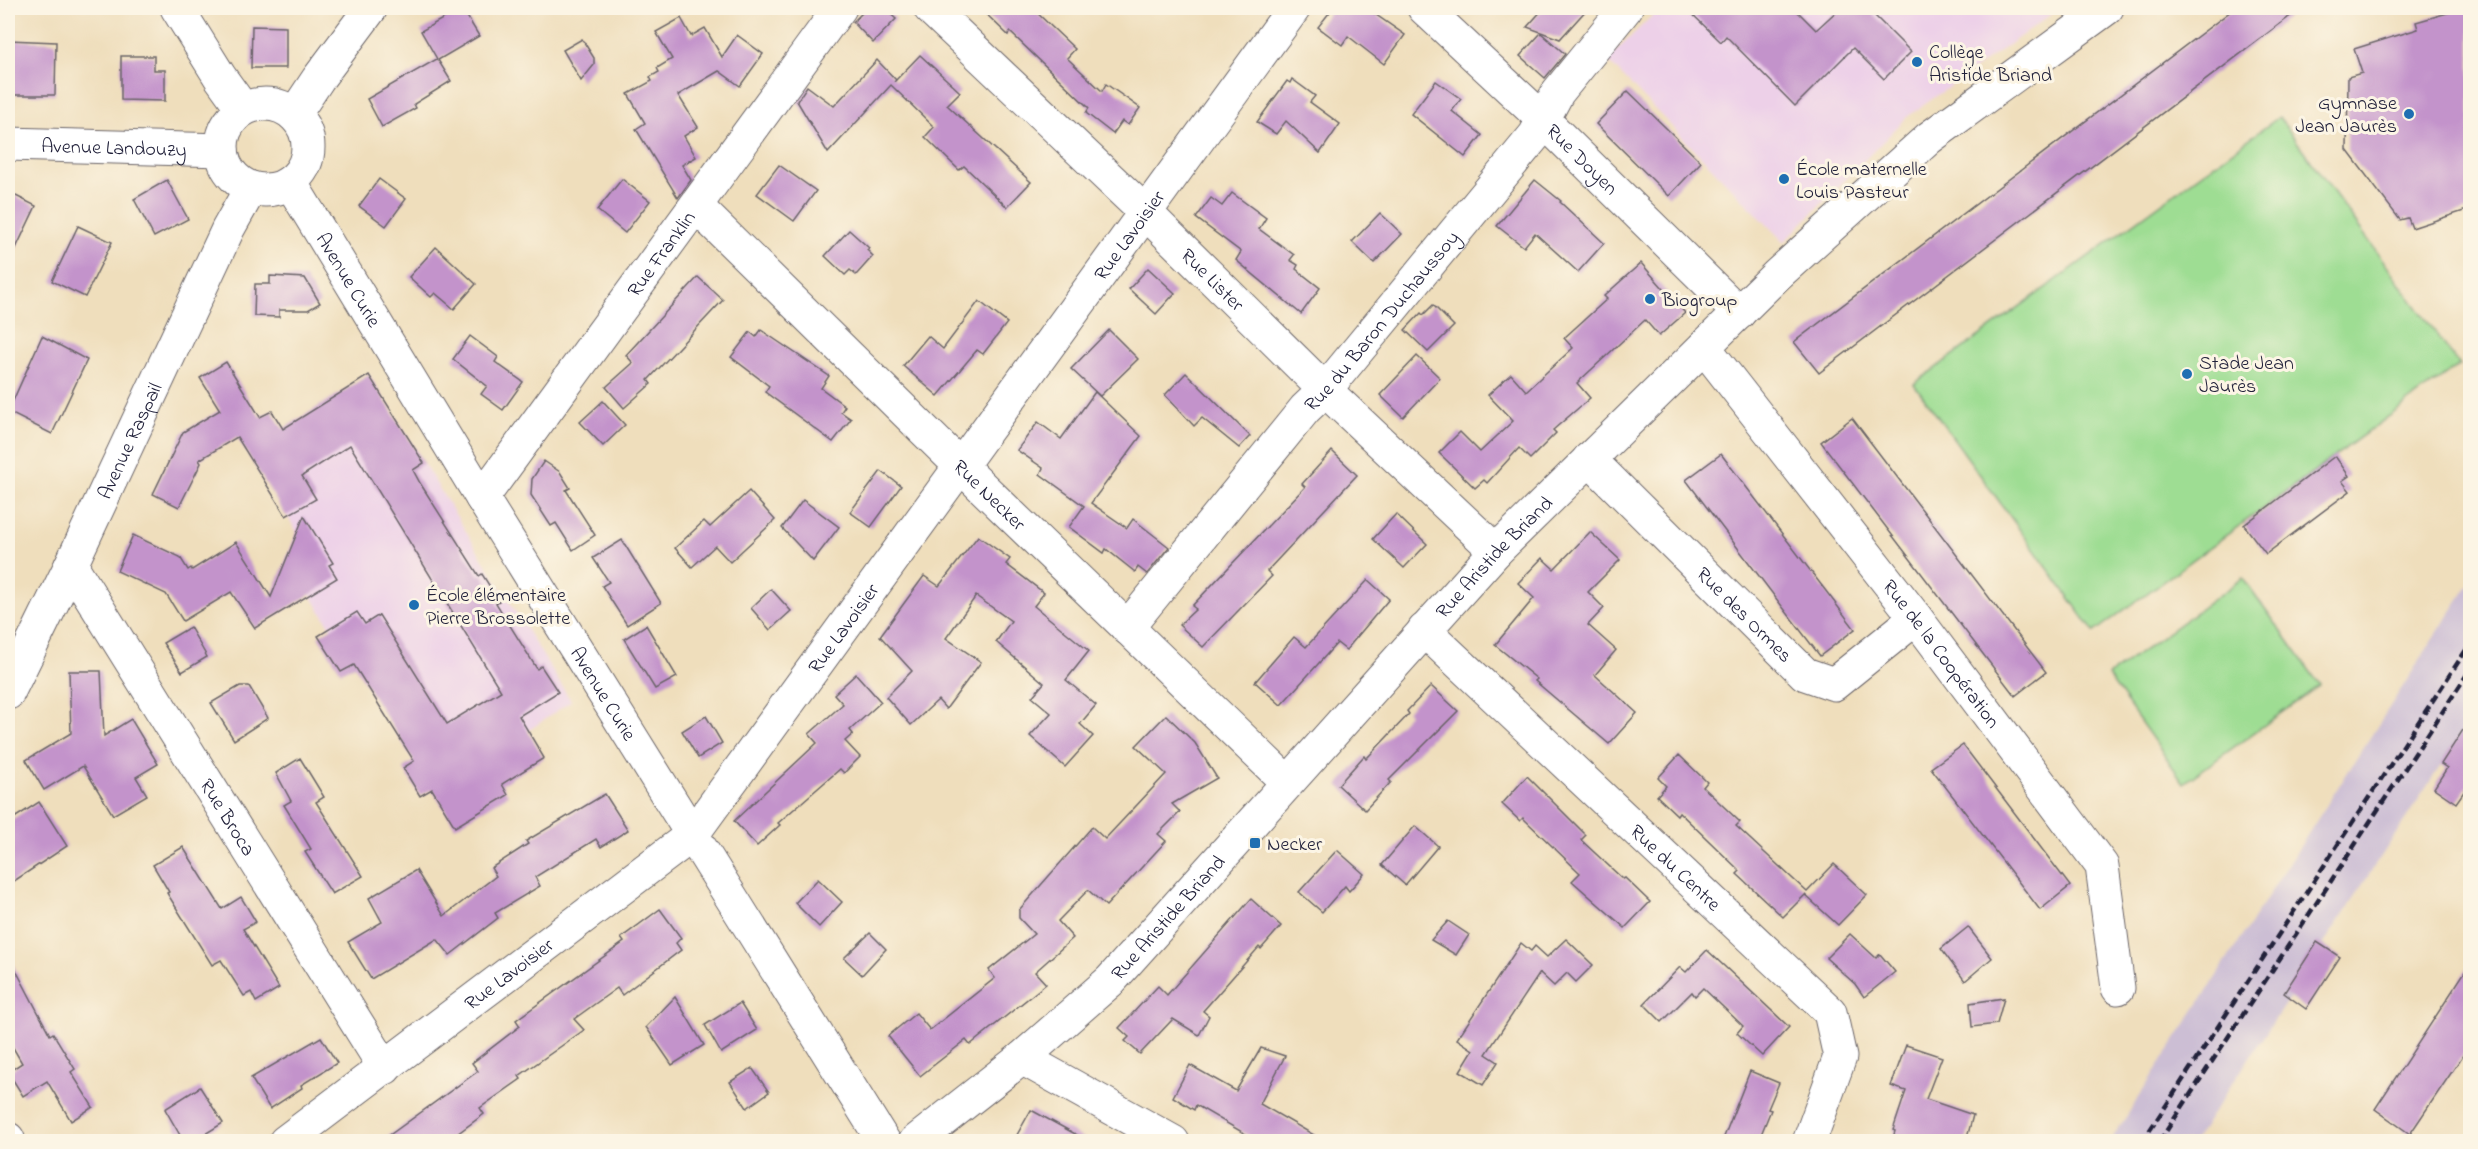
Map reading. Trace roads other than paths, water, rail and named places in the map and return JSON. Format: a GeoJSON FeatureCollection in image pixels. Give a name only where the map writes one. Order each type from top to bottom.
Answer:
{"type":"FeatureCollection","features":[{"type":"Feature","properties":{"kind":"street"},"geometry":{"type":"LineString","coordinates":[[177,8],[243,109]]}},
{"type":"Feature","properties":{"kind":"street"},"geometry":{"type":"LineString","coordinates":[[294,115],[371,8]]}},
{"type":"Feature","properties":{"kind":"street","name":"Rue Franklin"},"geometry":{"type":"LineString","coordinates":[[482,498],[840,8]]}},
{"type":"Feature","properties":{"kind":"street","name":"Rue Lister"},"geometry":{"type":"LineString","coordinates":[[930,8],[1145,212],[1325,390],[1496,551]]}},
{"type":"Feature","properties":{"kind":"street","name":"Rue Lavoisier"},"geometry":{"type":"LineString","coordinates":[[285,1142],[692,835],[1294,8]]}},
{"type":"Feature","properties":{"kind":"street","name":"Rue Doyen"},"geometry":{"type":"LineString","coordinates":[[1424,8],[1544,121],[1739,313]]}},
{"type":"Feature","properties":{"kind":"street","name":"Rue du Baron Duchaussoy"},"geometry":{"type":"LineString","coordinates":[[1127,628],[1305,409],[1325,390],[1535,135],[1557,92],[1626,8]]}},
{"type":"Feature","properties":{"kind":"street","name":"Rue Aristide Briand"},"geometry":{"type":"LineString","coordinates":[[915,1142],[1022,1058],[1110,981],[1496,551],[1809,246],[1929,138],[2107,8]]}},
{"type":"Feature","properties":{"kind":"street"},"geometry":{"type":"LineString","coordinates":[[256,104],[283,107],[294,115],[307,137],[308,150],[299,173],[290,182],[271,189],[251,188],[240,182],[231,173],[222,150],[227,127],[234,117],[243,109],[256,104]]}},
{"type":"Feature","properties":{"kind":"street","name":"Avenue Landouzy"},"geometry":{"type":"LineString","coordinates":[[8,144],[222,150]]}},
{"type":"Feature","properties":{"kind":"street","name":"Avenue Curie"},"geometry":{"type":"LineString","coordinates":[[290,182],[482,498],[884,1142]]}},
{"type":"Feature","properties":{"kind":"street","name":"Avenue Raspail"},"geometry":{"type":"LineString","coordinates":[[8,693],[71,565],[228,229],[251,188]]}},
{"type":"Feature","properties":{"kind":"street","name":"Rue Necker"},"geometry":{"type":"LineString","coordinates":[[696,206],[1287,782]]}},
{"type":"Feature","properties":{"kind":"street","name":"Rue de la Coopération"},"geometry":{"type":"LineString","coordinates":[[1704,347],[1916,618],[2102,866],[2118,988]]}},
{"type":"Feature","properties":{"kind":"street","name":"Rue des Ormes"},"geometry":{"type":"LineString","coordinates":[[1589,459],[1805,674],[1834,684],[1916,618]]}},
{"type":"Feature","properties":{"kind":"street","name":"Rue Broca"},"geometry":{"type":"LineString","coordinates":[[71,565],[385,1068]]}},
{"type":"Feature","properties":{"kind":"street","name":"Rue du Centre"},"geometry":{"type":"LineString","coordinates":[[1424,630],[1830,1012],[1840,1057],[1809,1142]]}},
{"type":"Feature","properties":{"kind":"street"},"geometry":{"type":"LineString","coordinates":[[1022,1058],[1173,1142]]}},
{"type":"Feature","properties":{"kind":"railway"},"geometry":{"type":"LineString","coordinates":[[2142,1142],[2470,644]]}},
{"type":"Feature","properties":{"kind":"railway"},"geometry":{"type":"LineString","coordinates":[[2159,1142],[2470,670]]}},
{"type":"Feature","properties":{"kind":"place","name":"Collège Aristide Briand"},"geometry":{"type":"Point","coordinates":[1917,62]}},
{"type":"Feature","properties":{"kind":"place","name":"Gymnase Jean Jaurès"},"geometry":{"type":"Point","coordinates":[2409,114]}},
{"type":"Feature","properties":{"kind":"place","name":"École maternelle Louis Pasteur"},"geometry":{"type":"Point","coordinates":[1784,179]}},
{"type":"Feature","properties":{"kind":"place","name":"Biogroup"},"geometry":{"type":"Point","coordinates":[1650,299]}},
{"type":"Feature","properties":{"kind":"place","name":"Stade Jean Jaurès"},"geometry":{"type":"Point","coordinates":[2187,374]}},
{"type":"Feature","properties":{"kind":"place","name":"École élémentaire Pierre Brossolette"},"geometry":{"type":"Point","coordinates":[414,605]}},
{"type":"Feature","properties":{"kind":"place","name":"Necker"},"geometry":{"type":"Point","coordinates":[1255,843]}}]}
